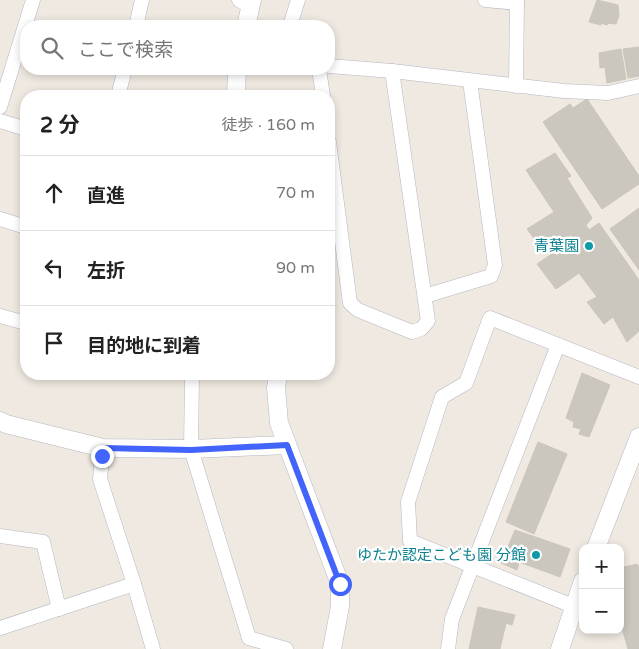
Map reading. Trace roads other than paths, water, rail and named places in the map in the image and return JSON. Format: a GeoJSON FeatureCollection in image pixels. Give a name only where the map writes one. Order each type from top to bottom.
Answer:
{"type":"FeatureCollection","features":[{"type":"Feature","properties":{"kind":"street"},"geometry":{"type":"LineString","coordinates":[[27,20],[33,0]]}},
{"type":"Feature","properties":{"kind":"street"},"geometry":{"type":"LineString","coordinates":[[137,20],[142,0]]}},
{"type":"Feature","properties":{"kind":"street"},"geometry":{"type":"LineString","coordinates":[[292,20],[298,0]]}},
{"type":"Feature","properties":{"kind":"street"},"geometry":{"type":"LineString","coordinates":[[485,0],[517,2],[516,86]]}},
{"type":"Feature","properties":{"kind":"street"},"geometry":{"type":"LineString","coordinates":[[246,20],[247,2]]}},
{"type":"Feature","properties":{"kind":"street"},"geometry":{"type":"LineString","coordinates":[[0,107],[20,42]]}},
{"type":"Feature","properties":{"kind":"street"},"geometry":{"type":"LineString","coordinates":[[335,66],[392,71],[516,86],[608,93],[639,86]]}},
{"type":"Feature","properties":{"kind":"street"},"geometry":{"type":"LineString","coordinates":[[335,188],[350,303],[358,310],[412,332],[421,329],[428,322],[392,71]]}},
{"type":"Feature","properties":{"kind":"street"},"geometry":{"type":"LineString","coordinates":[[120,90],[123,75]]}},
{"type":"Feature","properties":{"kind":"street"},"geometry":{"type":"LineString","coordinates":[[236,90],[237,75]]}},
{"type":"Feature","properties":{"kind":"street"},"geometry":{"type":"LineString","coordinates":[[320,75],[322,90]]}},
{"type":"Feature","properties":{"kind":"street"},"geometry":{"type":"LineString","coordinates":[[425,296],[492,276],[495,265],[470,81]]}},
{"type":"Feature","properties":{"kind":"street"},"geometry":{"type":"LineString","coordinates":[[0,121],[20,128]]}},
{"type":"Feature","properties":{"kind":"street"},"geometry":{"type":"LineString","coordinates":[[0,219],[20,225]]}},
{"type":"Feature","properties":{"kind":"street"},"geometry":{"type":"LineString","coordinates":[[0,316],[20,321]]}},
{"type":"Feature","properties":{"kind":"street"},"geometry":{"type":"LineString","coordinates":[[573,606],[410,541],[408,502],[442,397],[466,383],[490,318],[639,377]]}},
{"type":"Feature","properties":{"kind":"street"},"geometry":{"type":"LineString","coordinates":[[448,649],[452,619],[558,345]]}},
{"type":"Feature","properties":{"kind":"street"},"geometry":{"type":"LineString","coordinates":[[192,380],[191,450],[248,638],[286,649]]}},
{"type":"Feature","properties":{"kind":"street"},"geometry":{"type":"LineString","coordinates":[[277,380],[279,423],[340,584],[340,606],[332,649]]}},
{"type":"Feature","properties":{"kind":"street"},"geometry":{"type":"LineString","coordinates":[[0,420],[6,424],[103,448],[191,450],[287,445]]}},
{"type":"Feature","properties":{"kind":"street"},"geometry":{"type":"LineString","coordinates":[[598,544],[639,437]]}},
{"type":"Feature","properties":{"kind":"street"},"geometry":{"type":"LineString","coordinates":[[103,448],[100,479],[153,649]]}},
{"type":"Feature","properties":{"kind":"street"},"geometry":{"type":"LineString","coordinates":[[0,536],[43,542],[59,609]]}},
{"type":"Feature","properties":{"kind":"street"},"geometry":{"type":"LineString","coordinates":[[0,628],[134,584]]}},
{"type":"Feature","properties":{"kind":"street"},"geometry":{"type":"LineString","coordinates":[[560,649],[580,589]]}},
{"type":"Feature","properties":{"kind":"place","name":"青葉園"},"geometry":{"type":"Point","coordinates":[589,246]}},
{"type":"Feature","properties":{"kind":"place","name":"ゆたか認定こども園 分館"},"geometry":{"type":"Point","coordinates":[536,555]}}]}
